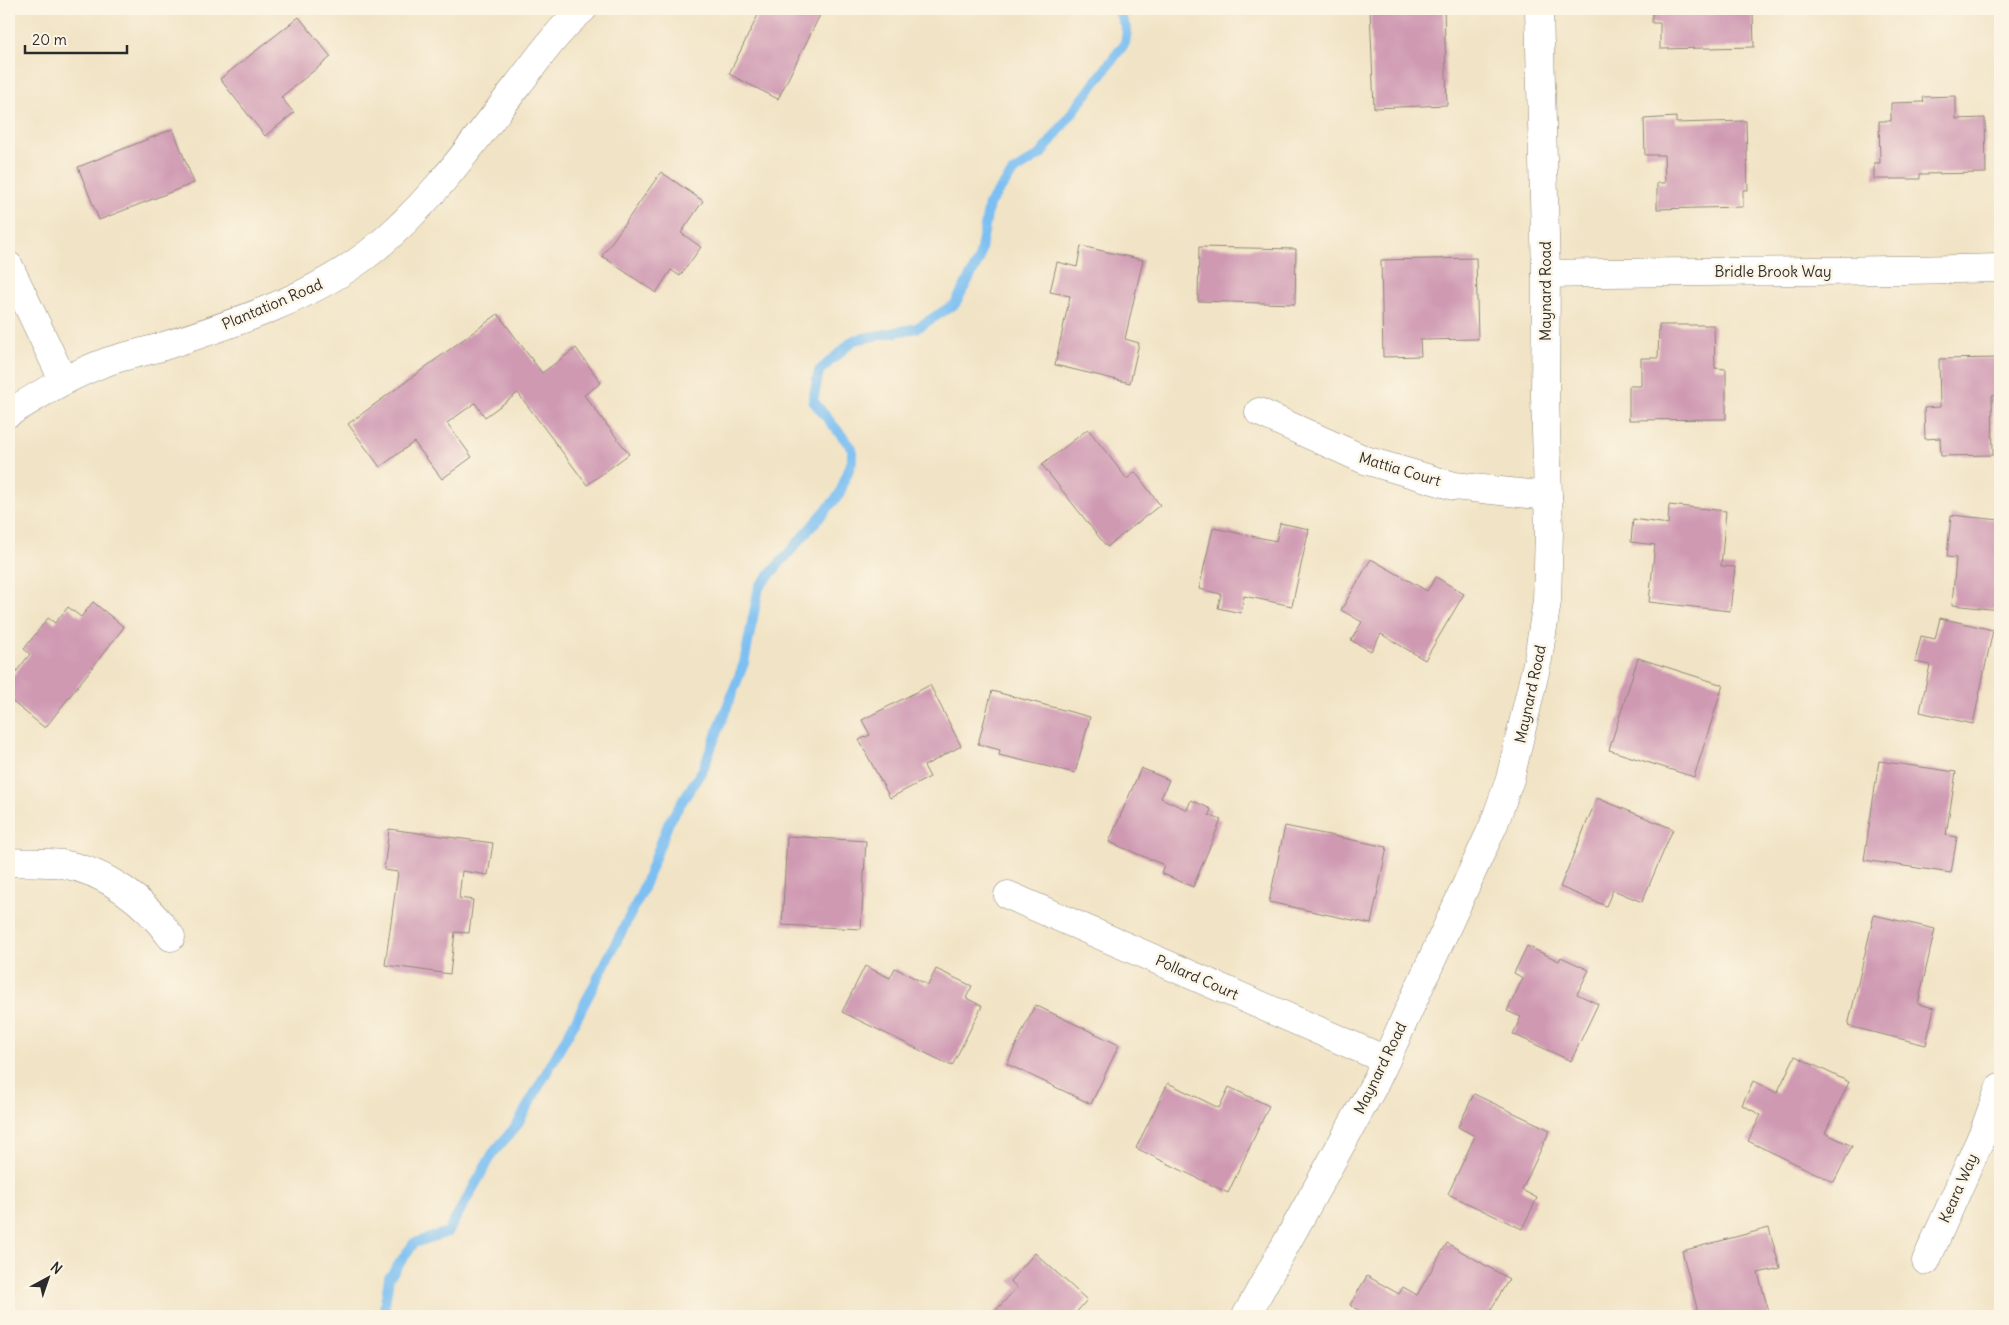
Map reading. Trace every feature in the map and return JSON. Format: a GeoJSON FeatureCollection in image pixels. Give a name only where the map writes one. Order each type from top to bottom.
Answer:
{"type":"FeatureCollection","features":[{"type":"Feature","properties":{"kind":"street","name":"Plantation Road"},"geometry":{"type":"LineString","coordinates":[[9,413],[63,380],[110,361],[164,346],[265,310],[321,284],[372,251],[441,184],[550,43],[571,19],[583,9]]}},
{"type":"Feature","properties":{"kind":"street","name":"Maynard Road"},"geometry":{"type":"LineString","coordinates":[[1246,1316],[1374,1085],[1494,824],[1510,779],[1538,659],[1546,602],[1549,531],[1545,396],[1546,274],[1539,9]]}},
{"type":"Feature","properties":{"kind":"street"},"geometry":{"type":"LineString","coordinates":[[9,266],[63,380]]}},
{"type":"Feature","properties":{"kind":"street","name":"Bridle Brook Way"},"geometry":{"type":"LineString","coordinates":[[1546,274],[1707,271],[1845,272],[2000,268]]}},
{"type":"Feature","properties":{"kind":"street","name":"Mattia Court"},"geometry":{"type":"LineString","coordinates":[[1259,412],[1365,460],[1454,486],[1548,496]]}},
{"type":"Feature","properties":{"kind":"street"},"geometry":{"type":"LineString","coordinates":[[9,862],[63,864],[101,877],[117,885],[157,917],[171,937]]}},
{"type":"Feature","properties":{"kind":"street","name":"Pollard Court"},"geometry":{"type":"LineString","coordinates":[[1008,894],[1386,1060]]}},
{"type":"Feature","properties":{"kind":"street","name":"Keara Way"},"geometry":{"type":"LineString","coordinates":[[1926,1261],[1984,1131],[2000,1087]]}},
{"type":"Feature","properties":{"kind":"building"},"geometry":{"type":"Polygon","coordinates":[[[761,9],[823,9],[778,99],[729,74],[761,9]]]}},
{"type":"Feature","properties":{"kind":"building"},"geometry":{"type":"Polygon","coordinates":[[[1370,9],[1444,9],[1447,105],[1374,108],[1370,9]]]}},
{"type":"Feature","properties":{"kind":"building"},"geometry":{"type":"Polygon","coordinates":[[[1652,9],[1738,9],[1738,12],[1753,12],[1754,47],[1660,49],[1660,23],[1652,23],[1652,9]]]}},
{"type":"Feature","properties":{"kind":"building"},"geometry":{"type":"Polygon","coordinates":[[[299,17],[331,57],[281,97],[294,113],[265,136],[220,79],[299,17]]]}},
{"type":"Feature","properties":{"kind":"building"},"geometry":{"type":"Polygon","coordinates":[[[1956,96],[1956,119],[1985,118],[1986,173],[1920,174],[1920,179],[1874,179],[1874,163],[1880,163],[1879,121],[1891,121],[1891,103],[1924,102],[1923,97],[1956,96]]]}},
{"type":"Feature","properties":{"kind":"building"},"geometry":{"type":"Polygon","coordinates":[[[1676,117],[1676,123],[1746,121],[1748,190],[1743,190],[1743,207],[1657,209],[1657,183],[1665,183],[1664,155],[1645,155],[1644,119],[1676,117]]]}},
{"type":"Feature","properties":{"kind":"building"},"geometry":{"type":"Polygon","coordinates":[[[173,129],[194,183],[99,220],[78,167],[173,129]]]}},
{"type":"Feature","properties":{"kind":"building"},"geometry":{"type":"Polygon","coordinates":[[[661,172],[703,201],[681,233],[701,247],[680,276],[671,270],[656,293],[602,256],[661,172]]]}},
{"type":"Feature","properties":{"kind":"building"},"geometry":{"type":"Polygon","coordinates":[[[1081,246],[1143,260],[1125,339],[1139,343],[1130,383],[1055,365],[1070,296],[1050,292],[1057,262],[1077,267],[1081,246]]]}},
{"type":"Feature","properties":{"kind":"building"},"geometry":{"type":"Polygon","coordinates":[[[1199,247],[1296,249],[1295,304],[1198,301],[1199,247]]]}},
{"type":"Feature","properties":{"kind":"building"},"geometry":{"type":"Polygon","coordinates":[[[1476,258],[1478,339],[1420,340],[1421,356],[1383,357],[1381,260],[1476,258]]]}},
{"type":"Feature","properties":{"kind":"building"},"geometry":{"type":"Polygon","coordinates":[[[498,314],[542,373],[576,348],[601,383],[584,395],[629,454],[587,485],[518,393],[485,417],[475,403],[447,423],[472,457],[442,479],[414,442],[380,467],[348,424],[498,314]]]}},
{"type":"Feature","properties":{"kind":"building"},"geometry":{"type":"Polygon","coordinates":[[[1659,325],[1714,325],[1715,368],[1726,369],[1726,419],[1629,420],[1629,386],[1641,386],[1641,358],[1658,358],[1659,325]]]}},
{"type":"Feature","properties":{"kind":"building"},"geometry":{"type":"Polygon","coordinates":[[[2000,358],[2000,395],[1992,396],[1993,455],[1941,456],[1940,438],[1925,439],[1924,408],[1940,407],[1939,359],[2000,358]]]}},
{"type":"Feature","properties":{"kind":"building"},"geometry":{"type":"Polygon","coordinates":[[[1088,429],[1127,479],[1135,472],[1160,505],[1107,547],[1042,465],[1088,429]]]}},
{"type":"Feature","properties":{"kind":"building"},"geometry":{"type":"Polygon","coordinates":[[[1669,505],[1726,511],[1721,566],[1735,567],[1730,611],[1649,602],[1655,545],[1631,542],[1633,519],[1668,524],[1669,505]]]}},
{"type":"Feature","properties":{"kind":"building"},"geometry":{"type":"Polygon","coordinates":[[[1951,515],[2000,520],[2000,610],[1952,605],[1956,558],[1947,557],[1951,515]]]}},
{"type":"Feature","properties":{"kind":"building"},"geometry":{"type":"Polygon","coordinates":[[[1280,523],[1309,529],[1292,606],[1244,596],[1241,613],[1218,608],[1221,594],[1199,589],[1213,528],[1276,541],[1280,523]]]}},
{"type":"Feature","properties":{"kind":"building"},"geometry":{"type":"Polygon","coordinates":[[[1371,559],[1427,591],[1436,577],[1464,594],[1425,660],[1381,634],[1371,651],[1351,640],[1362,622],[1341,610],[1371,559]]]}},
{"type":"Feature","properties":{"kind":"building"},"geometry":{"type":"Polygon","coordinates":[[[93,602],[124,627],[45,728],[9,699],[9,681],[30,654],[24,649],[48,618],[55,623],[68,607],[81,617],[93,602]]]}},
{"type":"Feature","properties":{"kind":"building"},"geometry":{"type":"Polygon","coordinates":[[[1940,618],[1993,630],[1973,724],[1920,712],[1930,665],[1915,662],[1921,636],[1935,639],[1940,618]]]}},
{"type":"Feature","properties":{"kind":"building"},"geometry":{"type":"Polygon","coordinates":[[[1638,658],[1723,685],[1694,777],[1609,750],[1638,658]]]}},
{"type":"Feature","properties":{"kind":"building"},"geometry":{"type":"Polygon","coordinates":[[[930,685],[961,746],[924,766],[930,777],[890,798],[859,740],[870,735],[862,720],[930,685]]]}},
{"type":"Feature","properties":{"kind":"building"},"geometry":{"type":"Polygon","coordinates":[[[992,691],[1090,717],[1075,773],[999,755],[1000,750],[978,744],[992,691]]]}},
{"type":"Feature","properties":{"kind":"building"},"geometry":{"type":"Polygon","coordinates":[[[1879,761],[1956,772],[1946,835],[1957,837],[1951,873],[1864,860],[1879,761]]]}},
{"type":"Feature","properties":{"kind":"building"},"geometry":{"type":"Polygon","coordinates":[[[1141,768],[1169,780],[1161,798],[1187,810],[1191,800],[1211,809],[1209,815],[1221,820],[1193,887],[1161,873],[1164,865],[1109,842],[1141,768]]]}},
{"type":"Feature","properties":{"kind":"building"},"geometry":{"type":"Polygon","coordinates":[[[1597,798],[1673,829],[1642,902],[1613,890],[1606,906],[1560,887],[1597,798]]]}},
{"type":"Feature","properties":{"kind":"building"},"geometry":{"type":"Polygon","coordinates":[[[1285,826],[1387,847],[1371,924],[1269,902],[1285,826]]]}},
{"type":"Feature","properties":{"kind":"building"},"geometry":{"type":"Polygon","coordinates":[[[389,829],[493,843],[488,875],[462,871],[459,898],[473,900],[469,933],[455,932],[450,974],[385,965],[398,872],[384,870],[389,829]]]}},
{"type":"Feature","properties":{"kind":"building"},"geometry":{"type":"Polygon","coordinates":[[[787,836],[866,841],[861,929],[782,925],[787,836]]]}},
{"type":"Feature","properties":{"kind":"building"},"geometry":{"type":"Polygon","coordinates":[[[1874,915],[1935,929],[1918,1004],[1934,1008],[1926,1045],[1848,1026],[1874,915]]]}},
{"type":"Feature","properties":{"kind":"building"},"geometry":{"type":"Polygon","coordinates":[[[1527,946],[1559,961],[1561,957],[1589,970],[1577,994],[1598,1004],[1571,1061],[1513,1034],[1521,1017],[1507,1011],[1523,978],[1514,973],[1527,946]]]}},
{"type":"Feature","properties":{"kind":"building"},"geometry":{"type":"Polygon","coordinates":[[[865,966],[890,978],[895,968],[928,985],[936,969],[972,986],[966,998],[982,1006],[952,1066],[842,1012],[865,966]]]}},
{"type":"Feature","properties":{"kind":"building"},"geometry":{"type":"Polygon","coordinates":[[[1035,1005],[1119,1045],[1091,1104],[1007,1064],[1035,1005]]]}},
{"type":"Feature","properties":{"kind":"building"},"geometry":{"type":"Polygon","coordinates":[[[1795,1056],[1849,1082],[1825,1133],[1852,1146],[1834,1182],[1748,1141],[1761,1115],[1742,1105],[1753,1081],[1777,1093],[1795,1056]]]}},
{"type":"Feature","properties":{"kind":"building"},"geometry":{"type":"Polygon","coordinates":[[[1168,1083],[1219,1108],[1229,1087],[1269,1106],[1228,1193],[1136,1148],[1168,1083]]]}},
{"type":"Feature","properties":{"kind":"building"},"geometry":{"type":"Polygon","coordinates":[[[1474,1094],[1550,1130],[1522,1190],[1537,1198],[1522,1229],[1448,1194],[1475,1136],[1458,1127],[1474,1094]]]}},
{"type":"Feature","properties":{"kind":"building"},"geometry":{"type":"Polygon","coordinates":[[[1769,1228],[1780,1268],[1758,1273],[1770,1316],[1699,1316],[1682,1251],[1769,1228]]]}},
{"type":"Feature","properties":{"kind":"building"},"geometry":{"type":"Polygon","coordinates":[[[1447,1243],[1509,1279],[1487,1316],[1369,1316],[1350,1305],[1367,1276],[1399,1294],[1403,1287],[1417,1295],[1447,1243]]]}},
{"type":"Feature","properties":{"kind":"building"},"geometry":{"type":"Polygon","coordinates":[[[1035,1253],[1087,1300],[1073,1316],[991,1316],[1017,1287],[1010,1281],[1035,1253]]]}},
{"type":"Feature","properties":{"kind":"waterway"},"geometry":{"type":"LineString","coordinates":[[383,1316],[389,1278],[414,1243],[448,1232],[493,1153],[517,1125],[576,1020],[640,896],[669,822],[703,769],[744,663],[759,587],[839,495],[852,461],[852,448],[813,401],[819,371],[854,340],[917,328],[955,304],[979,260],[989,204],[1013,172],[1041,154],[1125,43],[1127,31],[1118,9]]}}]}
